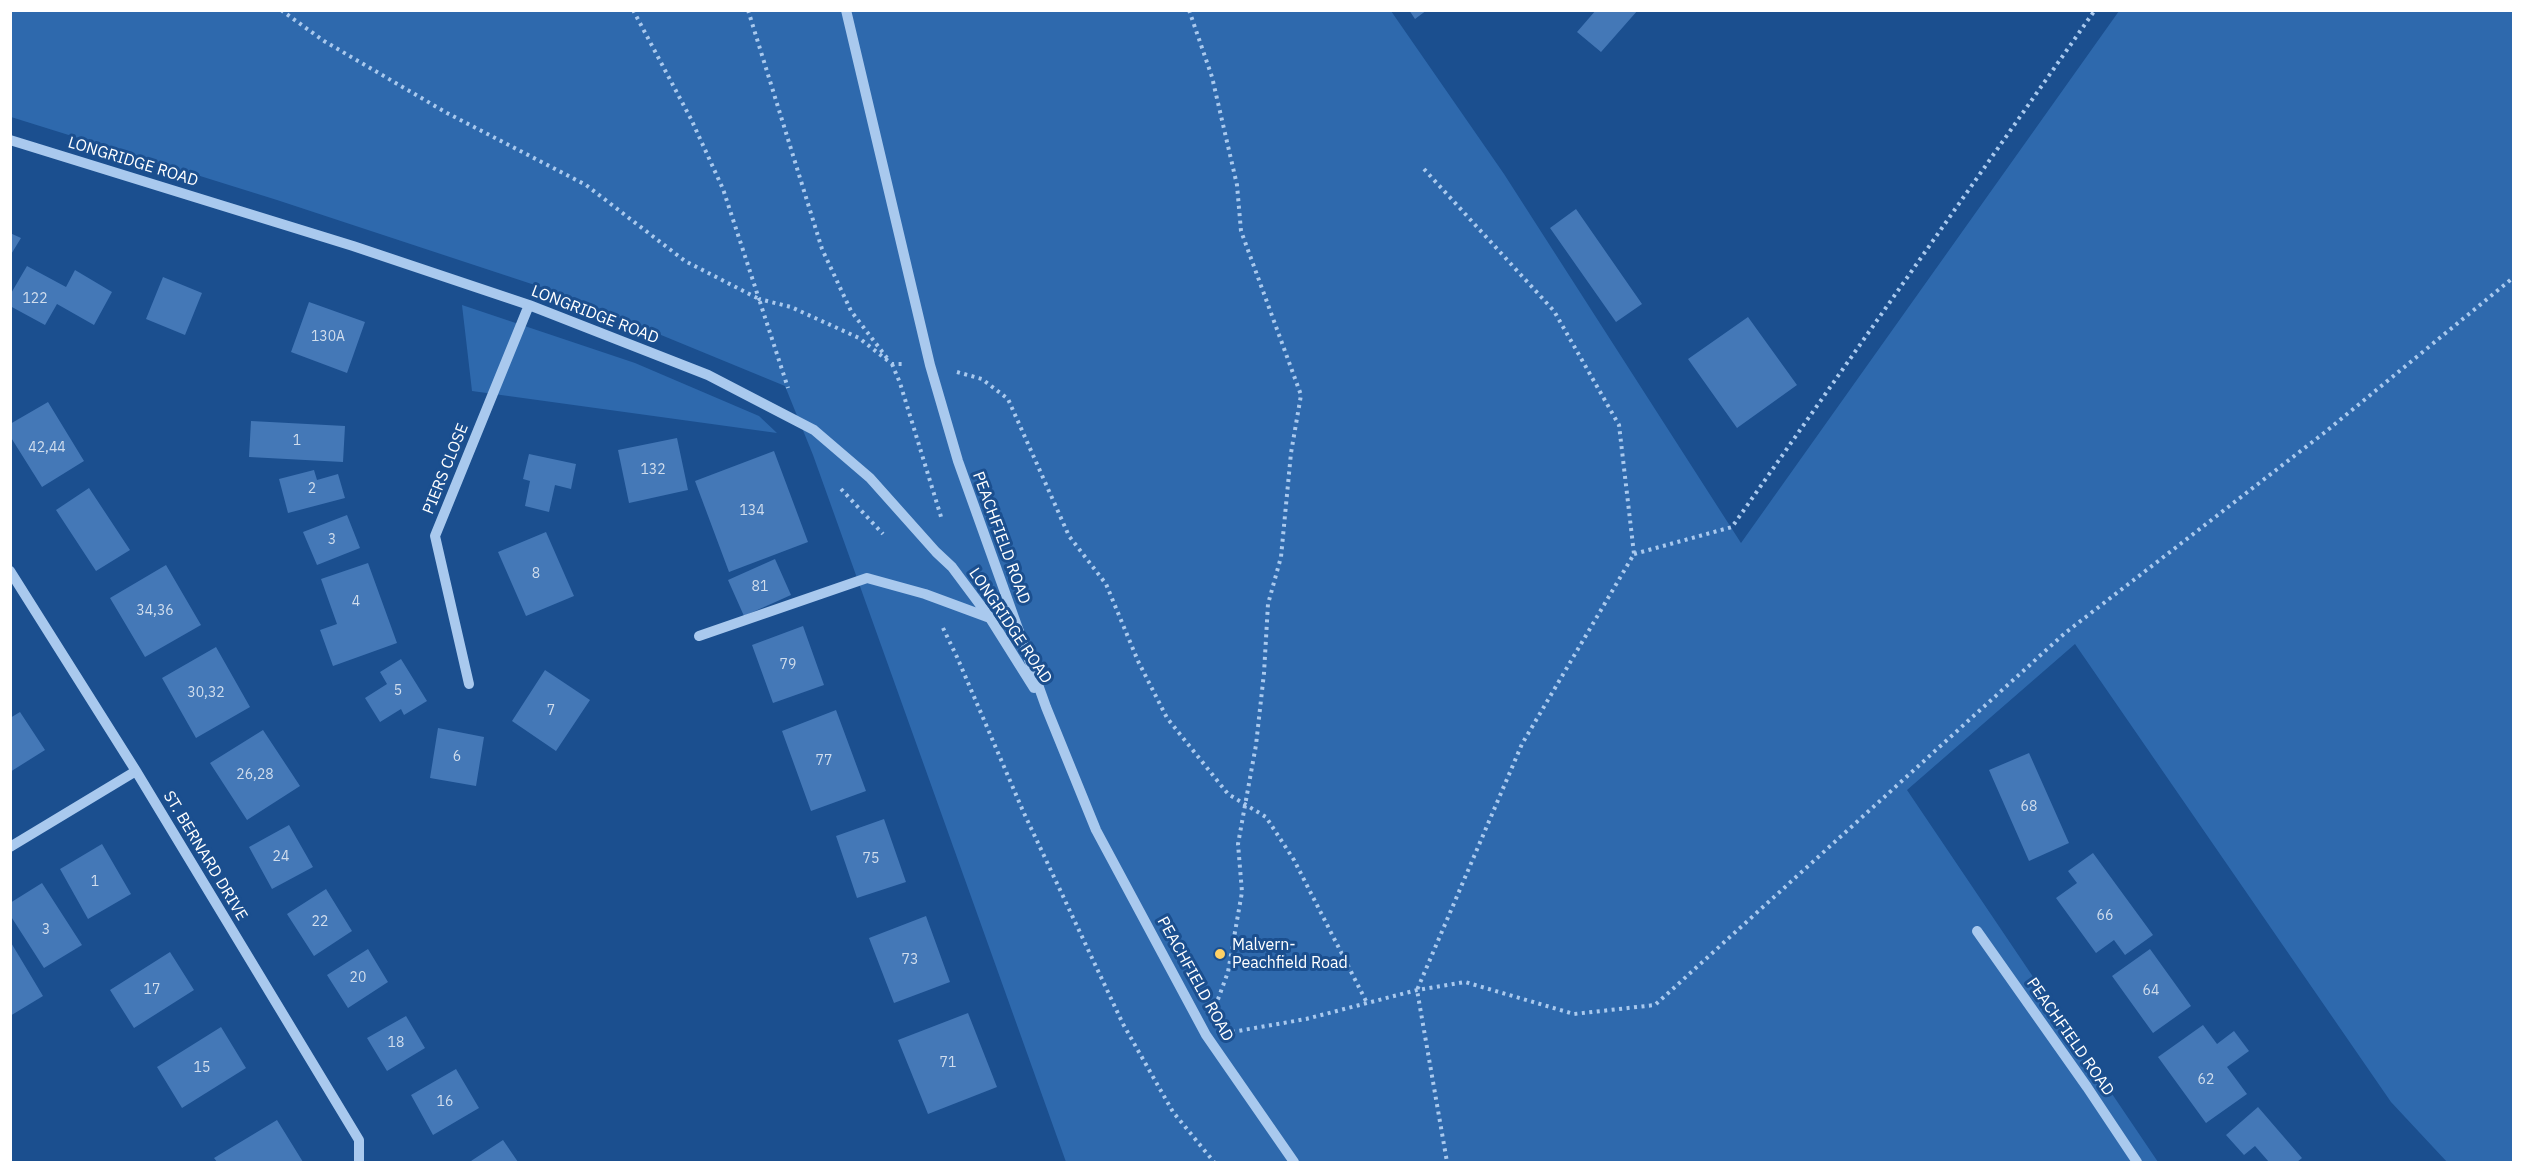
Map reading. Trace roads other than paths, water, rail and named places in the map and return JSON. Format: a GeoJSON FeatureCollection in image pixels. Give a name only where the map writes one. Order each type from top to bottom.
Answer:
{"type":"FeatureCollection","features":[{"type":"Feature","properties":{"kind":"street","name":"PEACHFIELD ROAD"},"geometry":{"type":"LineString","coordinates":[[846,10],[930,365],[958,461],[1046,707],[1096,830],[1206,1035],[1294,1162]]}},
{"type":"Feature","properties":{"kind":"street","name":"LONGRIDGE ROAD"},"geometry":{"type":"LineString","coordinates":[[10,140],[352,246],[529,305],[708,375],[814,430],[870,478],[952,567],[990,618],[1046,707]]}},
{"type":"Feature","properties":{"kind":"street","name":"PIERS CLOSE"},"geometry":{"type":"LineString","coordinates":[[469,684],[435,536],[529,305]]}},
{"type":"Feature","properties":{"kind":"street","name":"ST. BERNARD DRIVE"},"geometry":{"type":"LineString","coordinates":[[10,570],[136,771],[359,1140],[359,1162]]}},
{"type":"Feature","properties":{"kind":"street"},"geometry":{"type":"LineString","coordinates":[[699,636],[867,578],[925,594],[990,618]]}},
{"type":"Feature","properties":{"kind":"street"},"geometry":{"type":"LineString","coordinates":[[10,847],[136,771]]}},
{"type":"Feature","properties":{"kind":"street","name":"PEACHFIELD ROAD"},"geometry":{"type":"LineString","coordinates":[[1977,931],[2137,1162]]}},
{"type":"Feature","properties":{"kind":"place","name":"Malvern- Peachfield Road"},"geometry":{"type":"Point","coordinates":[1220,954]}}]}
